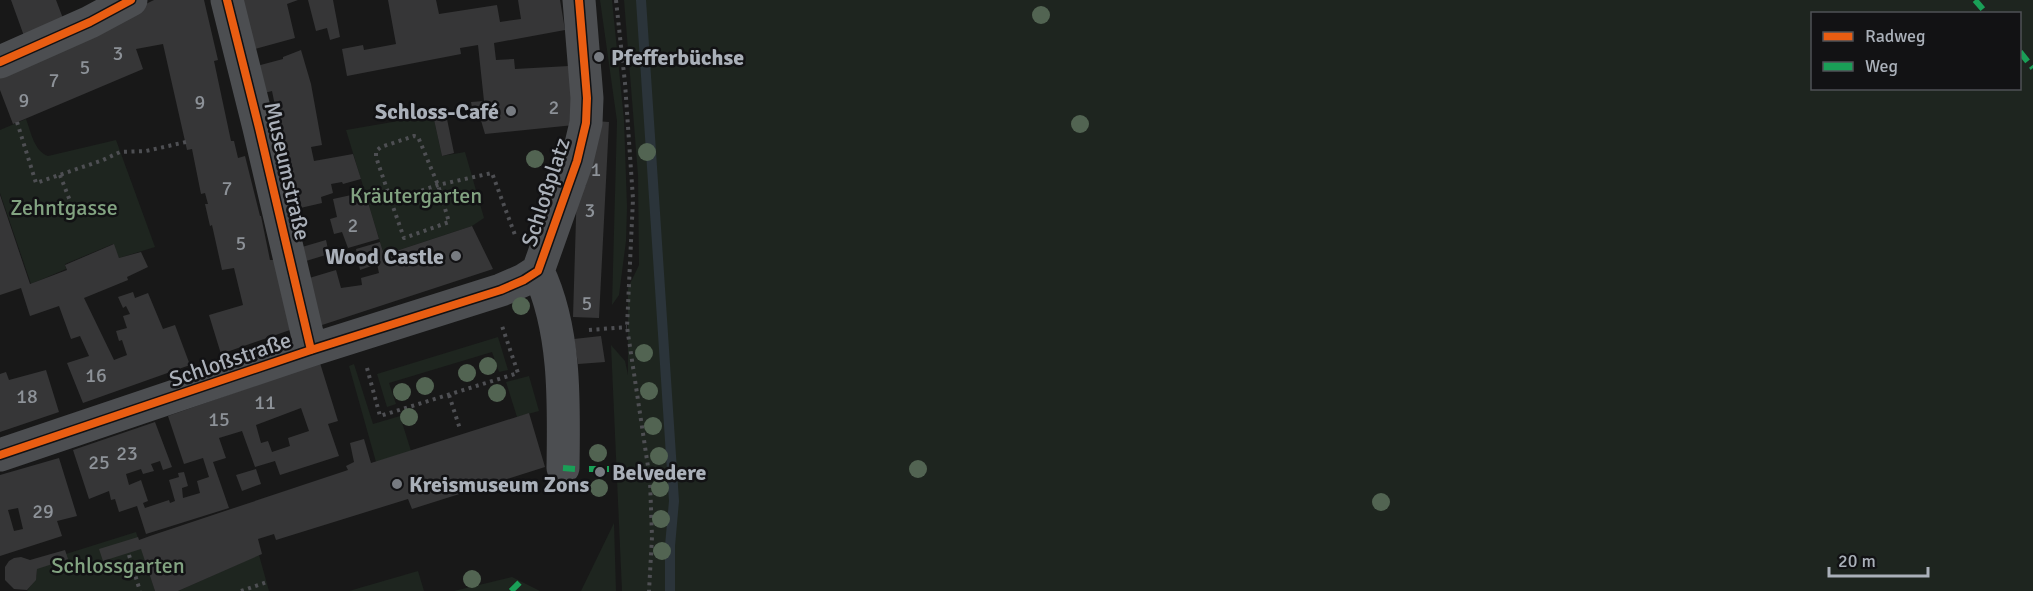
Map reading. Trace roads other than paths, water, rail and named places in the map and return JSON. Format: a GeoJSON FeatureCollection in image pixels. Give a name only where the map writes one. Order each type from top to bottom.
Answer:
{"type":"FeatureCollection","features":[{"type":"Feature","properties":{"kind":"street"},"geometry":{"type":"LineString","coordinates":[[0,62],[90,22],[131,0]]}},
{"type":"Feature","properties":{"kind":"street","name":"Museumstraße"},"geometry":{"type":"LineString","coordinates":[[226,0],[259,128],[311,350]]}},
{"type":"Feature","properties":{"kind":"street","name":"Schloßplatz"},"geometry":{"type":"LineString","coordinates":[[538,271],[577,161],[586,123],[587,98],[579,0]]}},
{"type":"Feature","properties":{"kind":"street"},"geometry":{"type":"LineString","coordinates":[[538,271],[554,314],[564,406],[563,468]]}},
{"type":"Feature","properties":{"kind":"street","name":"Schloßstraße"},"geometry":{"type":"LineString","coordinates":[[0,455],[311,350],[501,290],[538,271]]}},
{"type":"Feature","properties":{"kind":"waterway"},"geometry":{"type":"LineString","coordinates":[[641,0],[674,501],[670,546],[670,591]]}},
{"type":"Feature","properties":{"kind":"place","name":"Pfefferbüchse"},"geometry":{"type":"Point","coordinates":[599,57]}},
{"type":"Feature","properties":{"kind":"place","name":"Schloss-Café"},"geometry":{"type":"Point","coordinates":[511,111]}},
{"type":"Feature","properties":{"kind":"place","name":"Wood Castle"},"geometry":{"type":"Point","coordinates":[456,256]}},
{"type":"Feature","properties":{"kind":"place","name":"Belvedere"},"geometry":{"type":"Point","coordinates":[600,472]}},
{"type":"Feature","properties":{"kind":"place","name":"Kreismuseum Zons"},"geometry":{"type":"Point","coordinates":[397,484]}},
{"type":"Feature","properties":{"kind":"park label","name":"Kräutergarten"},"geometry":{"type":"Point","coordinates":[416,195]}},
{"type":"Feature","properties":{"kind":"park label","name":"Zehntgasse"},"geometry":{"type":"Point","coordinates":[64,207]}},
{"type":"Feature","properties":{"kind":"park label","name":"Schlossgarten"},"geometry":{"type":"Point","coordinates":[118,565]}}]}
